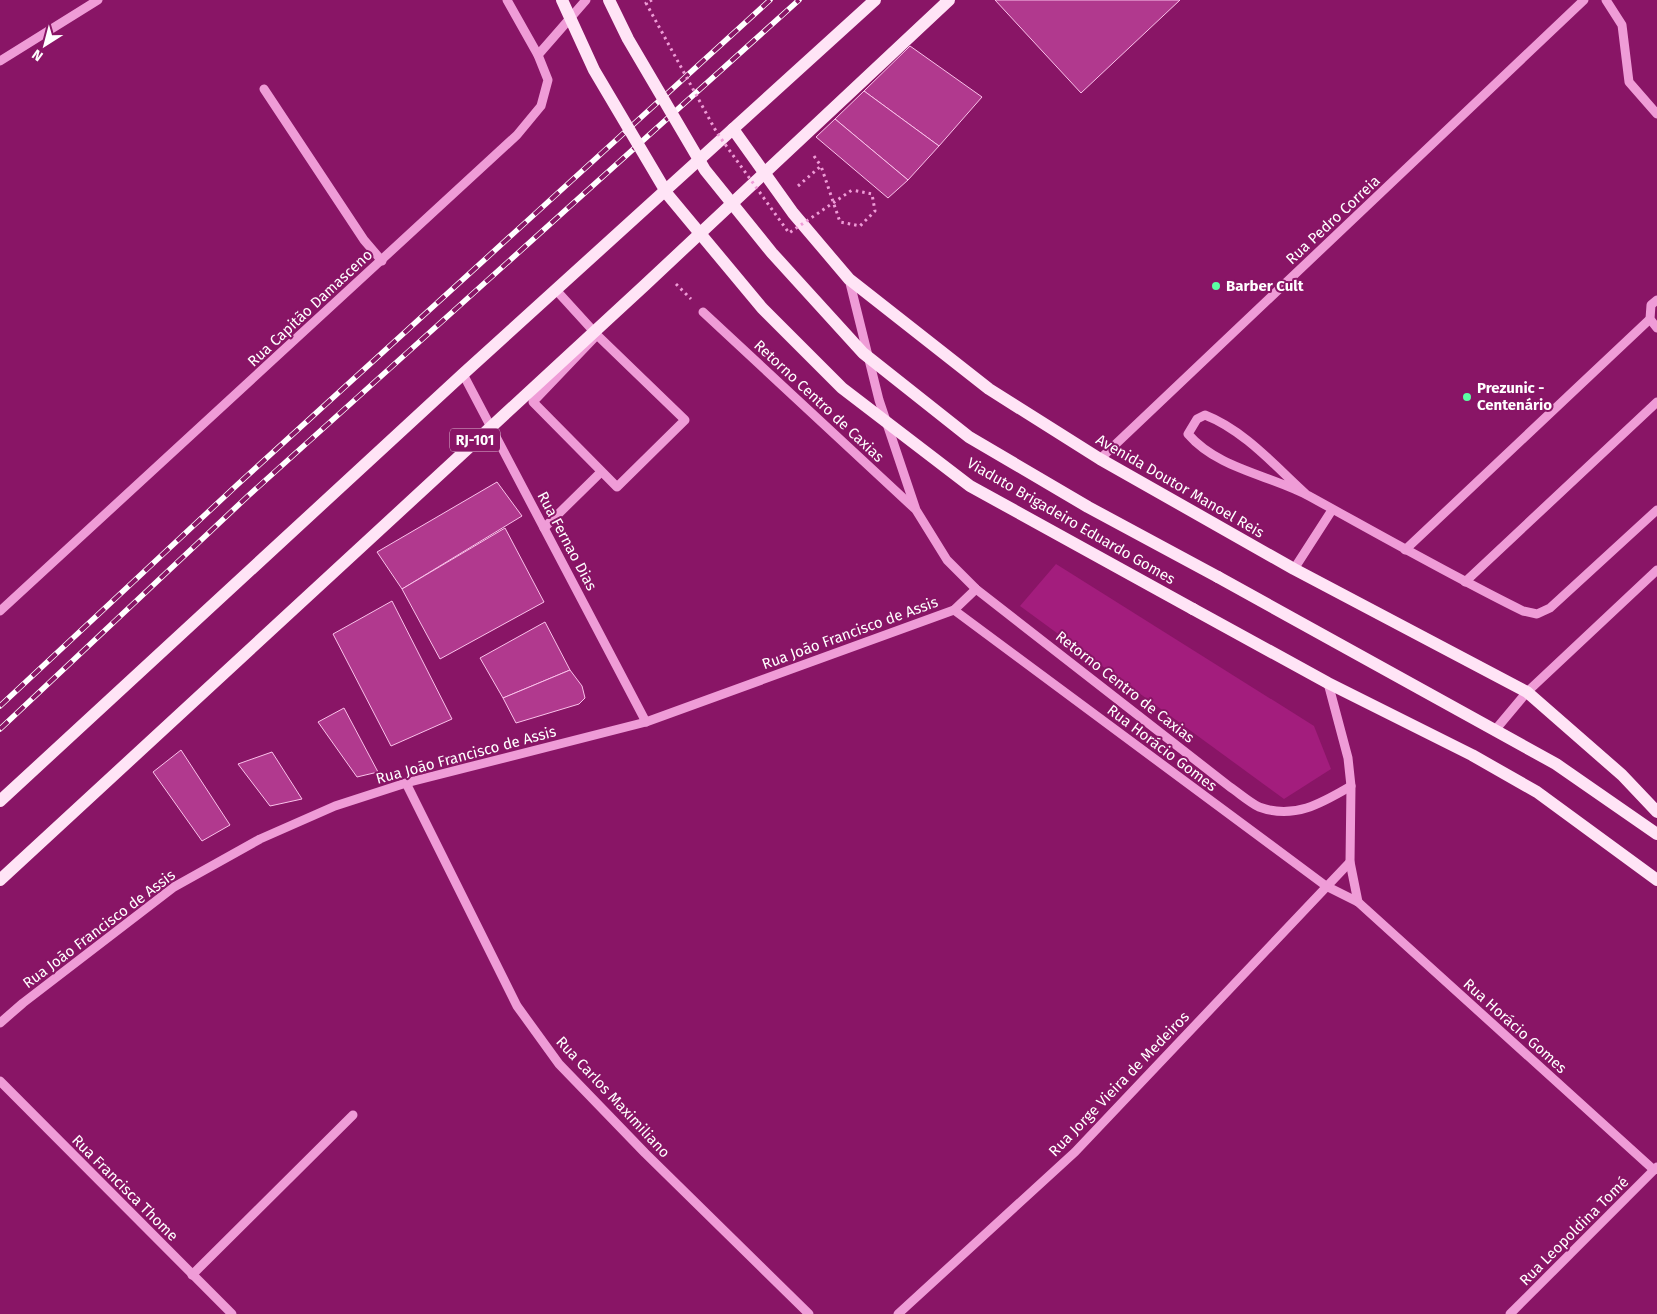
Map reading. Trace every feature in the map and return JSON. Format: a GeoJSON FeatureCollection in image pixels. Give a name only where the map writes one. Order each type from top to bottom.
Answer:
{"type":"FeatureCollection","features":[{"type":"Feature","properties":{"kind":"main road","name":"Viaduto Brigadeiro Eduardo Gomes"},"geometry":{"type":"LineString","coordinates":[[562,0],[594,70],[668,195],[762,308],[842,388],[970,486],[1328,683]]}},
{"type":"Feature","properties":{"kind":"main road","name":"Viaduto Brigadeiro Eduardo Gomes"},"geometry":{"type":"LineString","coordinates":[[610,0],[628,39],[705,170],[772,253],[863,353],[969,437],[1088,507],[1496,729]]}},
{"type":"Feature","properties":{"kind":"main road"},"geometry":{"type":"LineString","coordinates":[[0,801],[462,374],[875,0]]}},
{"type":"Feature","properties":{"kind":"main road","name":"RJ-101"},"geometry":{"type":"LineString","coordinates":[[0,880],[490,425],[596,333],[764,172],[949,0]]}},
{"type":"Feature","properties":{"kind":"main road","name":"Avenida Doutor Manoel Reis"},"geometry":{"type":"LineString","coordinates":[[733,130],[783,199],[849,279],[989,390],[1100,459],[1294,570],[1527,692],[1622,775],[1657,812]]}},
{"type":"Feature","properties":{"kind":"main road"},"geometry":{"type":"LineString","coordinates":[[1328,683],[1472,755],[1537,792],[1657,880]]}},
{"type":"Feature","properties":{"kind":"main road"},"geometry":{"type":"LineString","coordinates":[[1496,729],[1556,764],[1657,834]]}},
{"type":"Feature","properties":{"kind":"street"},"geometry":{"type":"LineString","coordinates":[[0,61],[98,0]]}},
{"type":"Feature","properties":{"kind":"street","name":"Rua Capitão Damasceno"},"geometry":{"type":"LineString","coordinates":[[0,612],[518,135],[541,106],[548,80],[538,55],[507,0]]}},
{"type":"Feature","properties":{"kind":"street"},"geometry":{"type":"LineString","coordinates":[[538,55],[586,0]]}},
{"type":"Feature","properties":{"kind":"street","name":"Rua Pedro Correia"},"geometry":{"type":"LineString","coordinates":[[1100,459],[1584,0]]}},
{"type":"Feature","properties":{"kind":"street"},"geometry":{"type":"LineString","coordinates":[[1606,0],[1622,25],[1629,82],[1657,114]]}},
{"type":"Feature","properties":{"kind":"street"},"geometry":{"type":"LineString","coordinates":[[264,88],[364,240],[382,261]]}},
{"type":"Feature","properties":{"kind":"street","name":"Retorno Centro de Caxias"},"geometry":{"type":"LineString","coordinates":[[849,279],[879,400],[916,510],[947,560],[976,589],[1230,786],[1259,806],[1294,813],[1324,802],[1351,786]]}},
{"type":"Feature","properties":{"kind":"street"},"geometry":{"type":"LineString","coordinates":[[556,290],[596,333],[685,420],[618,487],[533,402],[596,333]]}},
{"type":"Feature","properties":{"kind":"street"},"geometry":{"type":"LineString","coordinates":[[1657,300],[1651,305],[1650,319],[1657,328]]}},
{"type":"Feature","properties":{"kind":"street","name":"Retorno Centro de Caxias"},"geometry":{"type":"LineString","coordinates":[[703,312],[916,510]]}},
{"type":"Feature","properties":{"kind":"street"},"geometry":{"type":"LineString","coordinates":[[1405,550],[1650,319]]}},
{"type":"Feature","properties":{"kind":"street","name":"Rua Fernao Dias"},"geometry":{"type":"LineString","coordinates":[[462,374],[646,722]]}},
{"type":"Feature","properties":{"kind":"street"},"geometry":{"type":"LineString","coordinates":[[1465,582],[1657,402]]}},
{"type":"Feature","properties":{"kind":"street"},"geometry":{"type":"LineString","coordinates":[[1307,495],[1241,436],[1218,420],[1205,414],[1196,419],[1188,434],[1198,445],[1226,462],[1307,495],[1465,582],[1523,611],[1537,614],[1550,608],[1657,510]]}},
{"type":"Feature","properties":{"kind":"street"},"geometry":{"type":"LineString","coordinates":[[544,528],[601,472]]}},
{"type":"Feature","properties":{"kind":"street"},"geometry":{"type":"LineString","coordinates":[[1294,570],[1332,510]]}},
{"type":"Feature","properties":{"kind":"street"},"geometry":{"type":"LineString","coordinates":[[1496,729],[1527,692],[1657,570]]}},
{"type":"Feature","properties":{"kind":"street","name":"Rua Joāo Francisco de Assis"},"geometry":{"type":"LineString","coordinates":[[0,1023],[23,1002],[174,887],[277,832],[335,806],[406,783],[646,722],[954,610],[976,589]]}},
{"type":"Feature","properties":{"kind":"street","name":"Rua Horácio Gomes"},"geometry":{"type":"LineString","coordinates":[[954,610],[1326,886],[1358,902],[1656,1169]]}},
{"type":"Feature","properties":{"kind":"street"},"geometry":{"type":"LineString","coordinates":[[1328,683],[1348,758],[1351,786],[1350,862],[1358,902]]}},
{"type":"Feature","properties":{"kind":"street","name":"Rua Carlos Maximiliano"},"geometry":{"type":"LineString","coordinates":[[406,783],[517,1006],[559,1064],[809,1314]]}},
{"type":"Feature","properties":{"kind":"street","name":"Rua Jorge Vieira de Medeiros"},"geometry":{"type":"LineString","coordinates":[[898,1314],[1075,1152],[1350,862]]}},
{"type":"Feature","properties":{"kind":"street","name":"Rua Francisca Thome"},"geometry":{"type":"LineString","coordinates":[[0,1081],[232,1314]]}},
{"type":"Feature","properties":{"kind":"street"},"geometry":{"type":"LineString","coordinates":[[192,1275],[353,1116]]}},
{"type":"Feature","properties":{"kind":"street","name":"Rua Leopoldina Tomé"},"geometry":{"type":"LineString","coordinates":[[1510,1314],[1656,1169]]}},
{"type":"Feature","properties":{"kind":"path"},"geometry":{"type":"LineString","coordinates":[[652,0],[646,3],[717,133],[789,234],[852,190],[872,194],[875,211],[860,226],[840,222],[822,166],[783,199]]}},
{"type":"Feature","properties":{"kind":"path"},"geometry":{"type":"LineString","coordinates":[[662,269],[703,312]]}},
{"type":"Feature","properties":{"kind":"shaded area"},"geometry":{"type":"Polygon","coordinates":[[[1056,564],[1314,726],[1331,769],[1284,799],[1020,606],[1056,564]]]}},
{"type":"Feature","properties":{"kind":"building"},"geometry":{"type":"Polygon","coordinates":[[[995,0],[1180,0],[1081,93],[995,0]]]}},
{"type":"Feature","properties":{"kind":"building"},"geometry":{"type":"Polygon","coordinates":[[[910,46],[982,97],[939,146],[864,91],[910,46]]]}},
{"type":"Feature","properties":{"kind":"building"},"geometry":{"type":"Polygon","coordinates":[[[864,91],[939,146],[908,180],[835,119],[864,91]]]}},
{"type":"Feature","properties":{"kind":"building"},"geometry":{"type":"Polygon","coordinates":[[[835,119],[908,180],[888,198],[816,137],[835,119]]]}},
{"type":"Feature","properties":{"kind":"building"},"geometry":{"type":"Polygon","coordinates":[[[497,482],[522,516],[402,589],[377,552],[497,482]]]}},
{"type":"Feature","properties":{"kind":"building"},"geometry":{"type":"Polygon","coordinates":[[[505,528],[544,602],[440,659],[402,589],[505,528]]]}},
{"type":"Feature","properties":{"kind":"building"},"geometry":{"type":"Polygon","coordinates":[[[392,601],[452,719],[391,746],[333,634],[392,601]]]}},
{"type":"Feature","properties":{"kind":"building"},"geometry":{"type":"Polygon","coordinates":[[[545,622],[570,670],[503,698],[480,658],[545,622]]]}},
{"type":"Feature","properties":{"kind":"building"},"geometry":{"type":"Polygon","coordinates":[[[570,670],[582,686],[585,698],[579,704],[516,723],[503,698],[570,670]]]}},
{"type":"Feature","properties":{"kind":"building"},"geometry":{"type":"Polygon","coordinates":[[[344,708],[378,772],[357,777],[318,722],[344,708]]]}},
{"type":"Feature","properties":{"kind":"building"},"geometry":{"type":"Polygon","coordinates":[[[181,750],[230,825],[202,841],[153,772],[181,750]]]}},
{"type":"Feature","properties":{"kind":"building"},"geometry":{"type":"Polygon","coordinates":[[[272,752],[302,799],[270,806],[238,764],[272,752]]]}},
{"type":"Feature","properties":{"kind":"railway"},"geometry":{"type":"LineString","coordinates":[[0,706],[237,485],[770,0]]}},
{"type":"Feature","properties":{"kind":"railway"},"geometry":{"type":"LineString","coordinates":[[0,729],[248,496],[799,0]]}},
{"type":"Feature","properties":{"kind":"place","name":"Barber Cult"},"geometry":{"type":"Point","coordinates":[1216,286]}},
{"type":"Feature","properties":{"kind":"place","name":"Prezunic - Centenário"},"geometry":{"type":"Point","coordinates":[1467,397]}}]}
